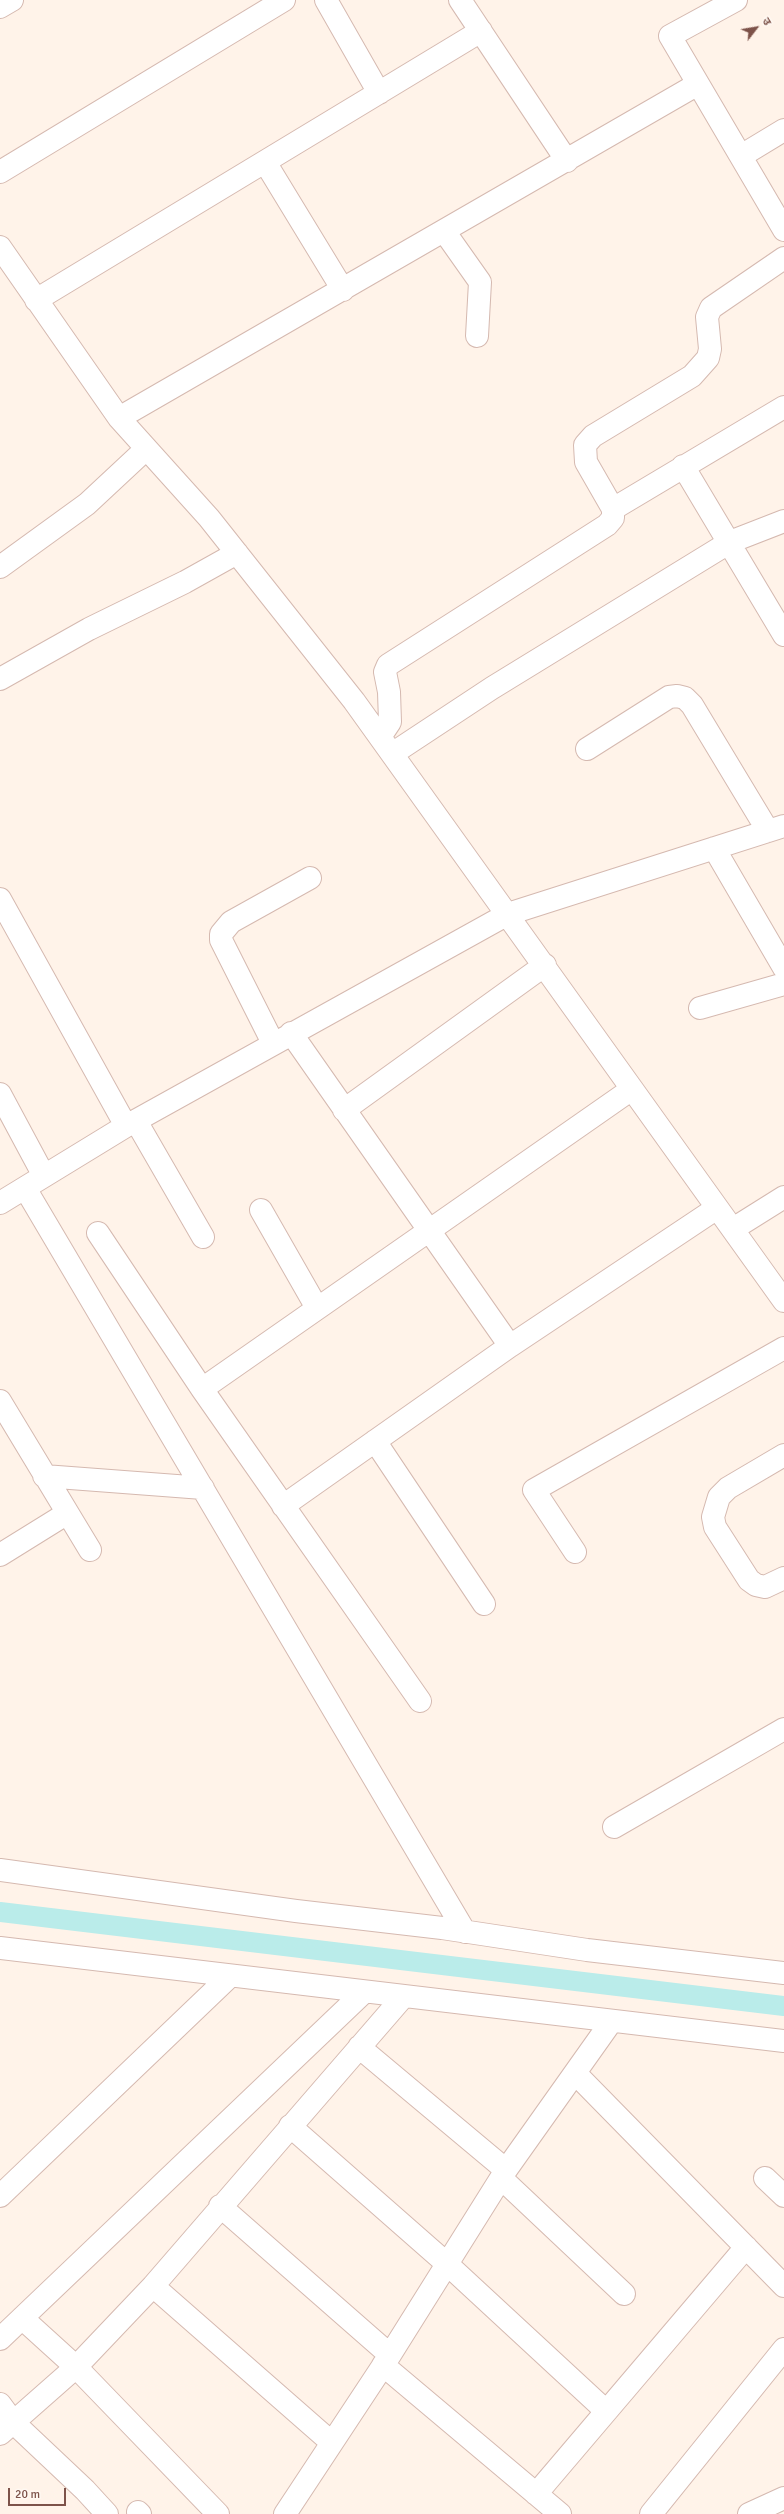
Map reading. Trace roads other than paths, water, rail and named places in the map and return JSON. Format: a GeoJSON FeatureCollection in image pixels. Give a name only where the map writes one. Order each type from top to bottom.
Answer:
{"type":"FeatureCollection","features":[{"type":"Feature","properties":{"kind":"street"},"geometry":{"type":"LineString","coordinates":[[0,7],[12,0]]}},
{"type":"Feature","properties":{"kind":"street"},"geometry":{"type":"LineString","coordinates":[[0,172],[284,0]]}},
{"type":"Feature","properties":{"kind":"street"},"geometry":{"type":"LineString","coordinates":[[326,0],[379,93]]}},
{"type":"Feature","properties":{"kind":"street"},"geometry":{"type":"LineString","coordinates":[[460,0],[567,161]]}},
{"type":"Feature","properties":{"kind":"street"},"geometry":{"type":"LineString","coordinates":[[736,0],[670,36],[784,230]]}},
{"type":"Feature","properties":{"kind":"street"},"geometry":{"type":"LineString","coordinates":[[36,300],[481,31]]}},
{"type":"Feature","properties":{"kind":"street"},"geometry":{"type":"LineString","coordinates":[[119,418],[444,232],[698,84]]}},
{"type":"Feature","properties":{"kind":"street"},"geometry":{"type":"LineString","coordinates":[[740,156],[784,130]]}},
{"type":"Feature","properties":{"kind":"street"},"geometry":{"type":"LineString","coordinates":[[264,162],[343,290]]}},
{"type":"Feature","properties":{"kind":"street"},"geometry":{"type":"LineString","coordinates":[[444,232],[480,282],[477,336]]}},
{"type":"Feature","properties":{"kind":"street"},"geometry":{"type":"LineString","coordinates":[[0,247],[119,418],[167,470],[237,553],[386,746],[545,965],[784,1301]]}},
{"type":"Feature","properties":{"kind":"street"},"geometry":{"type":"LineString","coordinates":[[386,746],[390,722],[390,698],[385,672],[388,665],[607,524],[613,518],[613,509],[586,462],[585,445],[593,436],[692,376],[708,358],[710,349],[707,317],[711,308],[784,258]]}},
{"type":"Feature","properties":{"kind":"street"},"geometry":{"type":"LineString","coordinates":[[613,509],[784,407]]}},
{"type":"Feature","properties":{"kind":"street"},"geometry":{"type":"LineString","coordinates":[[0,567],[81,509],[146,449]]}},
{"type":"Feature","properties":{"kind":"street"},"geometry":{"type":"LineString","coordinates":[[683,466],[730,542],[784,635]]}},
{"type":"Feature","properties":{"kind":"street"},"geometry":{"type":"LineString","coordinates":[[386,746],[492,688],[730,542],[784,520]]}},
{"type":"Feature","properties":{"kind":"street"},"geometry":{"type":"LineString","coordinates":[[0,679],[102,621],[185,582],[237,553]]}},
{"type":"Feature","properties":{"kind":"street"},"geometry":{"type":"LineString","coordinates":[[0,1203],[131,1124],[282,1038],[508,914],[776,828],[692,705],[685,698],[677,696],[669,697],[587,749]]}},
{"type":"Feature","properties":{"kind":"street"},"geometry":{"type":"LineString","coordinates":[[714,848],[784,968]]}},
{"type":"Feature","properties":{"kind":"street"},"geometry":{"type":"LineString","coordinates":[[310,878],[231,922],[221,934],[221,940],[282,1038],[344,1110],[510,1346]]}},
{"type":"Feature","properties":{"kind":"street"},"geometry":{"type":"LineString","coordinates":[[0,899],[131,1124],[203,1237]]}},
{"type":"Feature","properties":{"kind":"street"},"geometry":{"type":"LineString","coordinates":[[344,1110],[545,965]]}},
{"type":"Feature","properties":{"kind":"street"},"geometry":{"type":"LineString","coordinates":[[700,1008],[784,984]]}},
{"type":"Feature","properties":{"kind":"street"},"geometry":{"type":"LineString","coordinates":[[202,1389],[632,1088]]}},
{"type":"Feature","properties":{"kind":"street"},"geometry":{"type":"LineString","coordinates":[[0,1094],[44,1176]]}},
{"type":"Feature","properties":{"kind":"street"},"geometry":{"type":"LineString","coordinates":[[25,1188],[204,1488],[465,1932]]}},
{"type":"Feature","properties":{"kind":"street"},"geometry":{"type":"LineString","coordinates":[[733,1229],[784,1197]]}},
{"type":"Feature","properties":{"kind":"street"},"geometry":{"type":"LineString","coordinates":[[283,1506],[510,1346],[717,1208]]}},
{"type":"Feature","properties":{"kind":"street"},"geometry":{"type":"LineString","coordinates":[[261,1210],[317,1308]]}},
{"type":"Feature","properties":{"kind":"street"},"geometry":{"type":"LineString","coordinates":[[98,1233],[202,1389],[420,1701]]}},
{"type":"Feature","properties":{"kind":"street"},"geometry":{"type":"LineString","coordinates":[[575,1552],[534,1490],[784,1348]]}},
{"type":"Feature","properties":{"kind":"street"},"geometry":{"type":"LineString","coordinates":[[0,1401],[66,1514],[90,1550]]}},
{"type":"Feature","properties":{"kind":"street"},"geometry":{"type":"LineString","coordinates":[[375,1441],[484,1604]]}},
{"type":"Feature","properties":{"kind":"street"},"geometry":{"type":"LineString","coordinates":[[784,1455],[728,1488],[719,1497],[713,1517],[715,1527],[749,1580],[756,1586],[765,1587],[784,1578]]}},
{"type":"Feature","properties":{"kind":"street"},"geometry":{"type":"LineString","coordinates":[[44,1476],[204,1488]]}},
{"type":"Feature","properties":{"kind":"street"},"geometry":{"type":"LineString","coordinates":[[0,1555],[66,1514]]}},
{"type":"Feature","properties":{"kind":"street"},"geometry":{"type":"LineString","coordinates":[[614,1827],[784,1729]]}},
{"type":"Feature","properties":{"kind":"street"},"geometry":{"type":"LineString","coordinates":[[0,1870],[296,1911],[465,1932],[587,1950],[784,1973]]}},
{"type":"Feature","properties":{"kind":"street"},"geometry":{"type":"LineString","coordinates":[[0,1948],[611,2022],[784,2041]]}},
{"type":"Feature","properties":{"kind":"street"},"geometry":{"type":"LineString","coordinates":[[0,2196],[230,1976]]}},
{"type":"Feature","properties":{"kind":"street"},"geometry":{"type":"LineString","coordinates":[[0,2339],[364,1992]]}},
{"type":"Feature","properties":{"kind":"street"},"geometry":{"type":"LineString","coordinates":[[7,2429],[76,2367],[153,2286],[220,2206],[403,1997]]}},
{"type":"Feature","properties":{"kind":"street"},"geometry":{"type":"LineString","coordinates":[[285,2514],[386,2360],[446,2263],[504,2174],[611,2022]]}},
{"type":"Feature","properties":{"kind":"street"},"geometry":{"type":"LineString","coordinates":[[359,2047],[504,2174],[624,2294]]}},
{"type":"Feature","properties":{"kind":"street"},"geometry":{"type":"LineString","coordinates":[[575,2073],[784,2286]]}},
{"type":"Feature","properties":{"kind":"street"},"geometry":{"type":"LineString","coordinates":[[290,2126],[446,2263],[606,2411]]}},
{"type":"Feature","properties":{"kind":"street"},"geometry":{"type":"LineString","coordinates":[[765,2178],[784,2196]]}},
{"type":"Feature","properties":{"kind":"street"},"geometry":{"type":"LineString","coordinates":[[220,2206],[386,2360],[560,2514]]}},
{"type":"Feature","properties":{"kind":"street"},"geometry":{"type":"LineString","coordinates":[[536,2494],[746,2247]]}},
{"type":"Feature","properties":{"kind":"street"},"geometry":{"type":"LineString","coordinates":[[153,2286],[331,2442]]}},
{"type":"Feature","properties":{"kind":"street"},"geometry":{"type":"LineString","coordinates":[[22,2318],[76,2367],[218,2514]]}},
{"type":"Feature","properties":{"kind":"street"},"geometry":{"type":"LineString","coordinates":[[651,2514],[784,2349]]}},
{"type":"Feature","properties":{"kind":"street"},"geometry":{"type":"LineString","coordinates":[[0,2404],[7,2429],[85,2490],[107,2514]]}},
{"type":"Feature","properties":{"kind":"street"},"geometry":{"type":"LineString","coordinates":[[749,2514],[784,2498]]}},
{"type":"Feature","properties":{"kind":"waterway"},"geometry":{"type":"LineString","coordinates":[[0,1912],[784,2006]]}}]}
